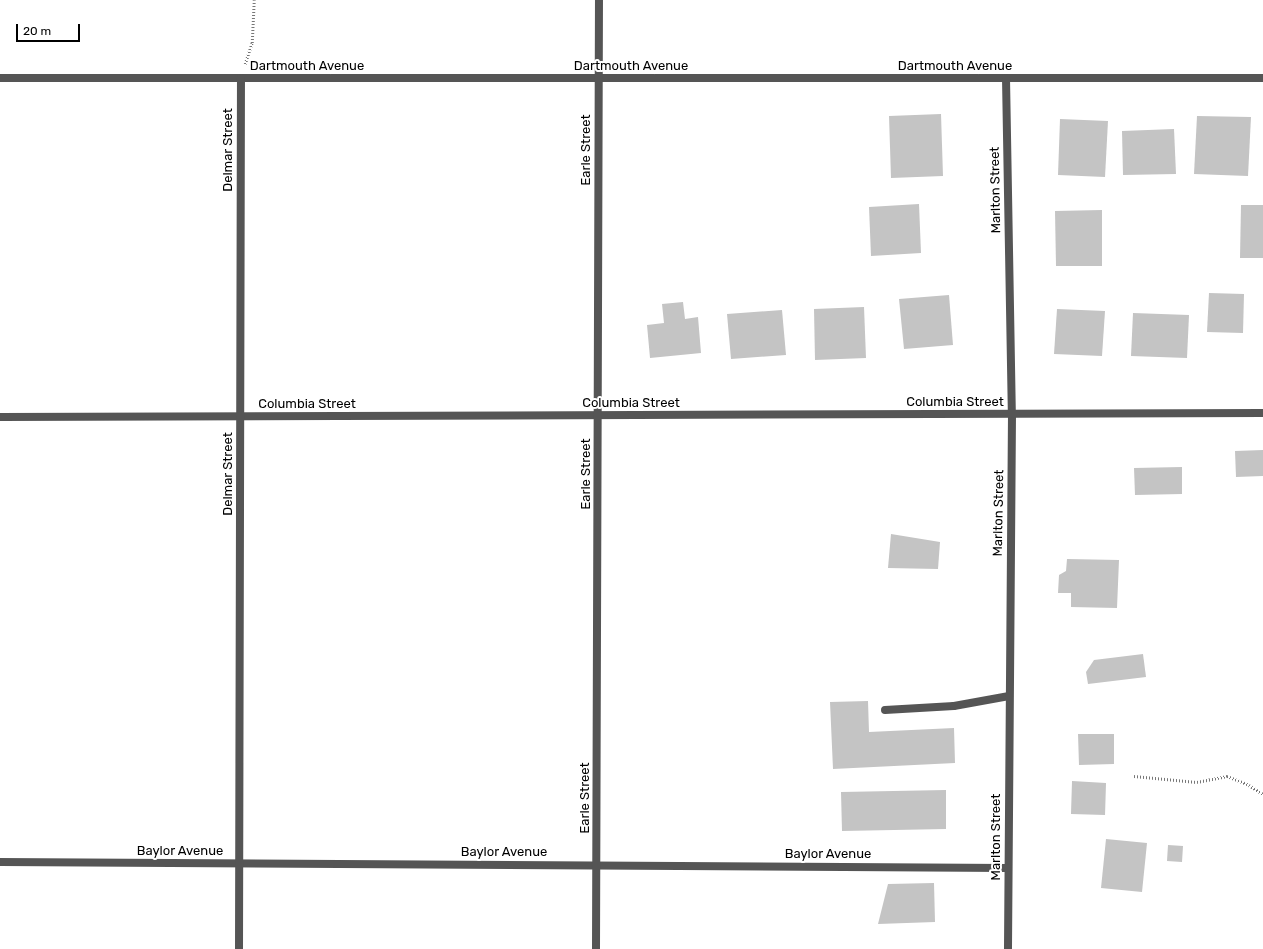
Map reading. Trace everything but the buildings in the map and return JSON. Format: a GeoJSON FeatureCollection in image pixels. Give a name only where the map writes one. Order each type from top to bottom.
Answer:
{"type":"FeatureCollection","features":[{"type":"Feature","properties":{"kind":"street","name":"Earle Street"},"geometry":{"type":"LineString","coordinates":[[596,949],[599,0]]}},
{"type":"Feature","properties":{"kind":"street","name":"Dartmouth Avenue"},"geometry":{"type":"LineString","coordinates":[[0,78],[1263,78]]}},
{"type":"Feature","properties":{"kind":"street","name":"Delmar Street"},"geometry":{"type":"LineString","coordinates":[[239,949],[241,78]]}},
{"type":"Feature","properties":{"kind":"street","name":"Marlton Street"},"geometry":{"type":"LineString","coordinates":[[1006,78],[1012,414],[1008,949]]}},
{"type":"Feature","properties":{"kind":"street","name":"Columbia Street"},"geometry":{"type":"LineString","coordinates":[[0,417],[1263,413]]}},
{"type":"Feature","properties":{"kind":"street"},"geometry":{"type":"LineString","coordinates":[[885,710],[954,706],[1009,696]]}},
{"type":"Feature","properties":{"kind":"street","name":"Baylor Avenue"},"geometry":{"type":"LineString","coordinates":[[0,862],[1008,868]]}},
{"type":"Feature","properties":{"kind":"path"},"geometry":{"type":"LineString","coordinates":[[241,78],[252,43],[254,0]]}},
{"type":"Feature","properties":{"kind":"path"},"geometry":{"type":"LineString","coordinates":[[1134,776],[1197,782],[1227,776],[1249,785],[1263,794]]}}]}
